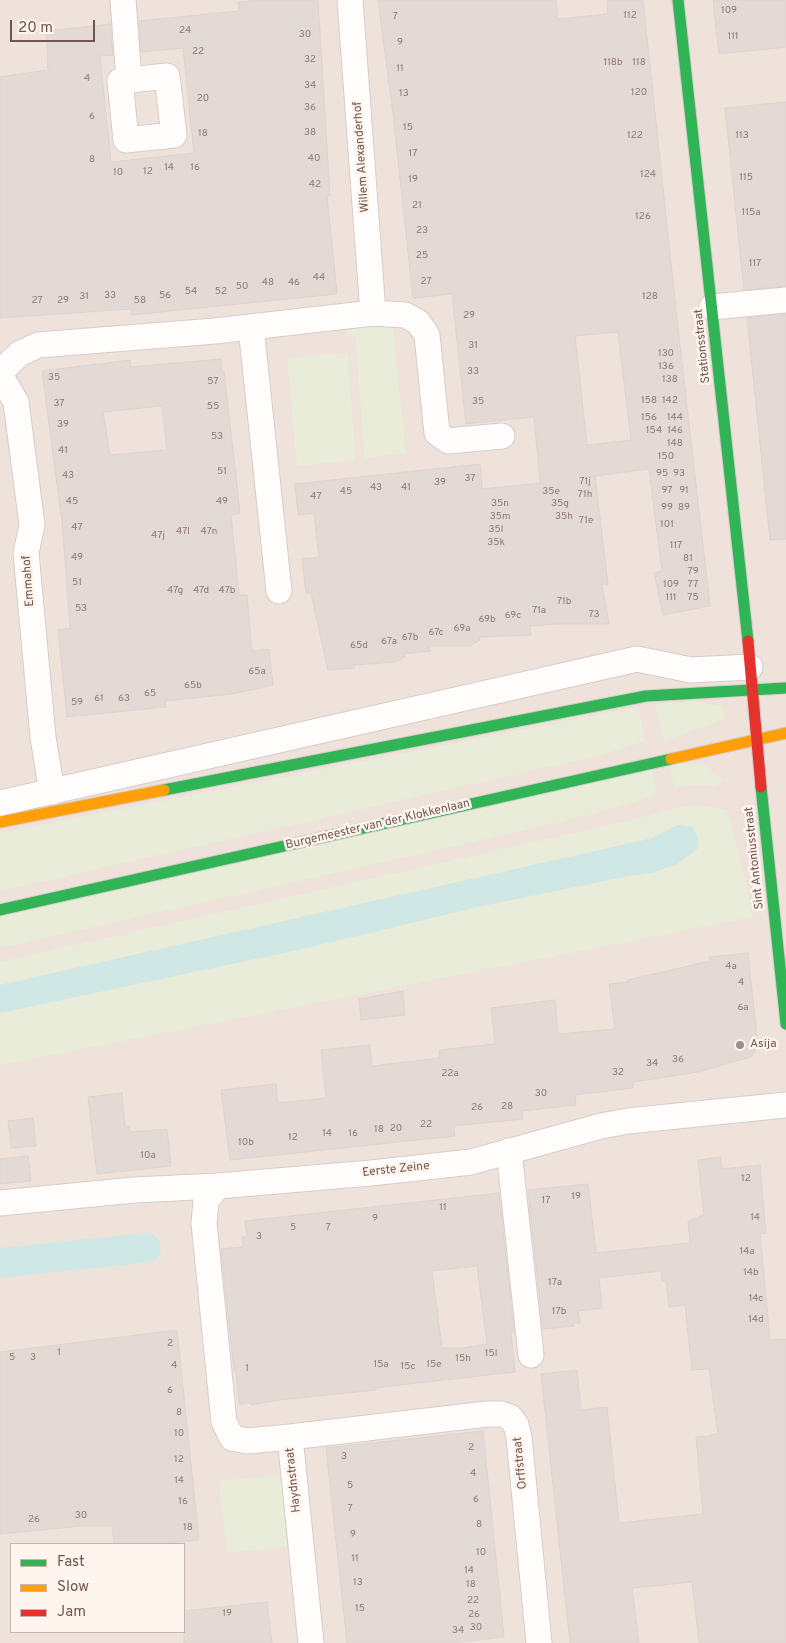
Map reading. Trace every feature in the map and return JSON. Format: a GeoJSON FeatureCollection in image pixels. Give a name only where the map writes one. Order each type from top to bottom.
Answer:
{"type":"FeatureCollection","features":[{"type":"Feature","properties":{"kind":"main road","name":"Stationsstraat"},"geometry":{"type":"LineString","coordinates":[[678,0],[751,678]]}},
{"type":"Feature","properties":{"kind":"main road"},"geometry":{"type":"LineString","coordinates":[[0,822],[475,728],[751,678],[786,688]]}},
{"type":"Feature","properties":{"kind":"main road","name":"Sint Antoniusstraat"},"geometry":{"type":"LineString","coordinates":[[751,678],[786,1024]]}},
{"type":"Feature","properties":{"kind":"main road","name":"Burgemeester van der Klokkenlaan"},"geometry":{"type":"LineString","coordinates":[[0,910],[786,734]]}},
{"type":"Feature","properties":{"kind":"street"},"geometry":{"type":"LineString","coordinates":[[123,0],[129,80]]}},
{"type":"Feature","properties":{"kind":"street","name":"Willem Alexanderhof"},"geometry":{"type":"LineString","coordinates":[[350,0],[373,313]]}},
{"type":"Feature","properties":{"kind":"street"},"geometry":{"type":"LineString","coordinates":[[712,307],[786,300]]}},
{"type":"Feature","properties":{"kind":"street"},"geometry":{"type":"LineString","coordinates":[[280,592],[251,327],[373,313],[405,316],[418,322],[427,334],[437,432],[448,441],[502,436]]}},
{"type":"Feature","properties":{"kind":"street","name":"Emmahof"},"geometry":{"type":"LineString","coordinates":[[52,792],[43,737],[26,553],[32,525],[16,402],[0,374],[20,354],[38,346],[251,327]]}},
{"type":"Feature","properties":{"kind":"street"},"geometry":{"type":"LineString","coordinates":[[0,803],[637,659],[692,670],[751,678]]}},
{"type":"Feature","properties":{"kind":"street","name":"Eerste Zeine"},"geometry":{"type":"LineString","coordinates":[[0,1204],[134,1190],[218,1186],[372,1173],[471,1162],[601,1126],[628,1121],[786,1105]]}},
{"type":"Feature","properties":{"kind":"street"},"geometry":{"type":"LineString","coordinates":[[509,1151],[531,1355]]}},
{"type":"Feature","properties":{"kind":"street","name":"Haydnstraat"},"geometry":{"type":"LineString","coordinates":[[218,1186],[206,1201],[204,1223],[224,1422],[232,1438],[247,1441],[290,1436],[311,1643]]}},
{"type":"Feature","properties":{"kind":"street","name":"Orffstraat"},"geometry":{"type":"LineString","coordinates":[[290,1436],[487,1414],[501,1414],[510,1417],[516,1425],[519,1436],[539,1643]]}},
{"type":"Feature","properties":{"kind":"shaded area"},"geometry":{"type":"Polygon","coordinates":[[[0,0],[786,0],[786,1643],[0,1643],[0,0]]]}},
{"type":"Feature","properties":{"kind":"green space"},"geometry":{"type":"Polygon","coordinates":[[[392,322],[406,453],[364,458],[356,336],[347,336],[347,327],[392,322]]]}},
{"type":"Feature","properties":{"kind":"green space"},"geometry":{"type":"Polygon","coordinates":[[[348,353],[355,460],[297,466],[287,358],[348,353]]]}},
{"type":"Feature","properties":{"kind":"green space"},"geometry":{"type":"Polygon","coordinates":[[[700,702],[722,706],[725,719],[664,741],[655,704],[700,702]]]}},
{"type":"Feature","properties":{"kind":"green space"},"geometry":{"type":"Polygon","coordinates":[[[638,707],[645,741],[601,755],[0,891],[0,833],[638,707]]]}},
{"type":"Feature","properties":{"kind":"green space"},"geometry":{"type":"Polygon","coordinates":[[[669,764],[704,764],[724,781],[714,786],[697,785],[674,788],[669,764]]]}},
{"type":"Feature","properties":{"kind":"green space"},"geometry":{"type":"Polygon","coordinates":[[[651,768],[657,794],[620,807],[544,826],[0,948],[0,914],[651,768]]]}},
{"type":"Feature","properties":{"kind":"green space"},"geometry":{"type":"Polygon","coordinates":[[[699,805],[727,810],[753,917],[0,1065],[0,1013],[302,949],[482,906],[628,876],[652,873],[677,864],[697,849],[698,838],[678,825],[649,839],[0,985],[0,962],[645,817],[675,808],[699,805]]]}},
{"type":"Feature","properties":{"kind":"green space"},"geometry":{"type":"Polygon","coordinates":[[[282,1475],[289,1546],[227,1553],[219,1481],[282,1475]]]}},
{"type":"Feature","properties":{"kind":"water"},"geometry":{"type":"Polygon","coordinates":[[[678,825],[693,827],[698,838],[697,849],[677,864],[652,873],[628,876],[482,906],[302,949],[0,1013],[0,985],[649,839],[678,825]]]}},
{"type":"Feature","properties":{"kind":"water"},"geometry":{"type":"Polygon","coordinates":[[[145,1233],[153,1234],[159,1240],[161,1253],[158,1259],[152,1262],[0,1278],[0,1248],[145,1233]]]}},
{"type":"Feature","properties":{"kind":"building"},"geometry":{"type":"Polygon","coordinates":[[[318,0],[330,196],[327,196],[337,294],[131,315],[131,309],[0,318],[0,77],[48,70],[46,31],[110,24],[113,55],[100,56],[111,162],[194,153],[183,48],[141,52],[139,21],[239,11],[238,2],[318,0]]]}},
{"type":"Feature","properties":{"kind":"building"},"geometry":{"type":"Polygon","coordinates":[[[378,0],[556,0],[558,19],[608,14],[607,0],[643,0],[710,606],[663,615],[654,573],[662,571],[649,469],[595,476],[608,584],[602,584],[609,624],[530,626],[531,635],[479,637],[480,640],[470,646],[429,646],[431,651],[404,654],[405,657],[395,662],[354,665],[355,668],[328,670],[311,593],[306,593],[302,559],[319,557],[314,513],[298,515],[295,484],[480,464],[482,489],[540,483],[534,417],[466,424],[452,294],[413,298],[393,114],[378,0]],[[618,332],[575,336],[587,445],[631,440],[618,332]]]}},
{"type":"Feature","properties":{"kind":"building"},"geometry":{"type":"Polygon","coordinates":[[[713,0],[786,0],[786,47],[719,54],[713,0]]]}},
{"type":"Feature","properties":{"kind":"building"},"geometry":{"type":"Polygon","coordinates":[[[786,102],[786,286],[744,290],[725,108],[786,102]]]}},
{"type":"Feature","properties":{"kind":"building"},"geometry":{"type":"Polygon","coordinates":[[[786,314],[786,539],[770,540],[747,318],[786,314]]]}},
{"type":"Feature","properties":{"kind":"building"},"geometry":{"type":"Polygon","coordinates":[[[221,359],[222,371],[224,371],[240,513],[231,515],[239,595],[247,595],[252,651],[269,649],[273,685],[232,694],[165,701],[166,707],[67,717],[58,630],[70,628],[62,522],[42,371],[130,360],[131,367],[221,359]],[[162,406],[103,412],[110,455],[167,450],[162,406]]]}},
{"type":"Feature","properties":{"kind":"building"},"geometry":{"type":"Polygon","coordinates":[[[748,953],[758,1047],[751,1057],[698,1072],[633,1082],[633,1088],[575,1095],[576,1105],[522,1111],[523,1119],[454,1126],[455,1136],[230,1160],[221,1090],[276,1084],[278,1103],[326,1098],[321,1050],[370,1045],[372,1066],[440,1058],[439,1050],[495,1044],[491,1008],[555,1000],[558,1034],[615,1029],[609,984],[628,982],[628,980],[710,961],[709,957],[748,953]]]}},
{"type":"Feature","properties":{"kind":"building"},"geometry":{"type":"Polygon","coordinates":[[[403,991],[405,1015],[361,1020],[359,999],[403,991]]]}},
{"type":"Feature","properties":{"kind":"building"},"geometry":{"type":"Polygon","coordinates":[[[122,1093],[125,1126],[129,1126],[131,1132],[167,1129],[171,1166],[97,1174],[88,1097],[122,1093]]]}},
{"type":"Feature","properties":{"kind":"building"},"geometry":{"type":"Polygon","coordinates":[[[33,1118],[36,1146],[11,1148],[8,1121],[33,1118]]]}},
{"type":"Feature","properties":{"kind":"building"},"geometry":{"type":"Polygon","coordinates":[[[28,1156],[31,1181],[0,1184],[0,1159],[28,1156]]]}},
{"type":"Feature","properties":{"kind":"building"},"geometry":{"type":"Polygon","coordinates":[[[720,1157],[722,1169],[760,1165],[766,1233],[760,1234],[770,1340],[786,1339],[786,1643],[699,1643],[692,1582],[632,1588],[639,1643],[570,1643],[541,1374],[577,1370],[581,1410],[607,1407],[619,1523],[703,1514],[696,1437],[718,1434],[709,1369],[692,1370],[685,1305],[669,1307],[666,1281],[662,1281],[661,1271],[599,1278],[602,1308],[578,1311],[580,1323],[573,1323],[574,1326],[543,1329],[528,1190],[588,1184],[596,1253],[690,1243],[688,1221],[704,1215],[698,1160],[720,1157]]]}},
{"type":"Feature","properties":{"kind":"building"},"geometry":{"type":"Polygon","coordinates":[[[499,1193],[514,1332],[511,1333],[515,1372],[239,1405],[221,1249],[243,1247],[242,1237],[247,1236],[245,1221],[499,1193]],[[477,1266],[432,1271],[442,1348],[464,1348],[487,1344],[477,1266]]]}},
{"type":"Feature","properties":{"kind":"building"},"geometry":{"type":"Polygon","coordinates":[[[177,1330],[199,1540],[169,1543],[114,1543],[112,1526],[83,1526],[0,1534],[0,1352],[177,1330]]]}},
{"type":"Feature","properties":{"kind":"building"},"geometry":{"type":"Polygon","coordinates":[[[483,1431],[504,1637],[453,1643],[347,1643],[326,1448],[483,1431]]]}},
{"type":"Feature","properties":{"kind":"building"},"geometry":{"type":"Polygon","coordinates":[[[267,1602],[272,1643],[184,1643],[185,1611],[267,1602]]]}},
{"type":"Feature","properties":{"kind":"traffic: fast"},"geometry":{"type":"LineString","coordinates":[[678,0],[748,641]]}},
{"type":"Feature","properties":{"kind":"traffic: fast"},"geometry":{"type":"LineString","coordinates":[[164,790],[646,696],[786,688]]}},
{"type":"Feature","properties":{"kind":"traffic: fast"},"geometry":{"type":"LineString","coordinates":[[0,910],[671,759]]}},
{"type":"Feature","properties":{"kind":"traffic: fast"},"geometry":{"type":"LineString","coordinates":[[761,787],[786,1024]]}},
{"type":"Feature","properties":{"kind":"traffic: slow"},"geometry":{"type":"LineString","coordinates":[[671,759],[786,733]]}},
{"type":"Feature","properties":{"kind":"traffic: slow"},"geometry":{"type":"LineString","coordinates":[[0,822],[164,790]]}},
{"type":"Feature","properties":{"kind":"traffic: jam"},"geometry":{"type":"LineString","coordinates":[[748,641],[761,787]]}},
{"type":"Feature","properties":{"kind":"place","name":"Asija"},"geometry":{"type":"Point","coordinates":[740,1045]}}]}
